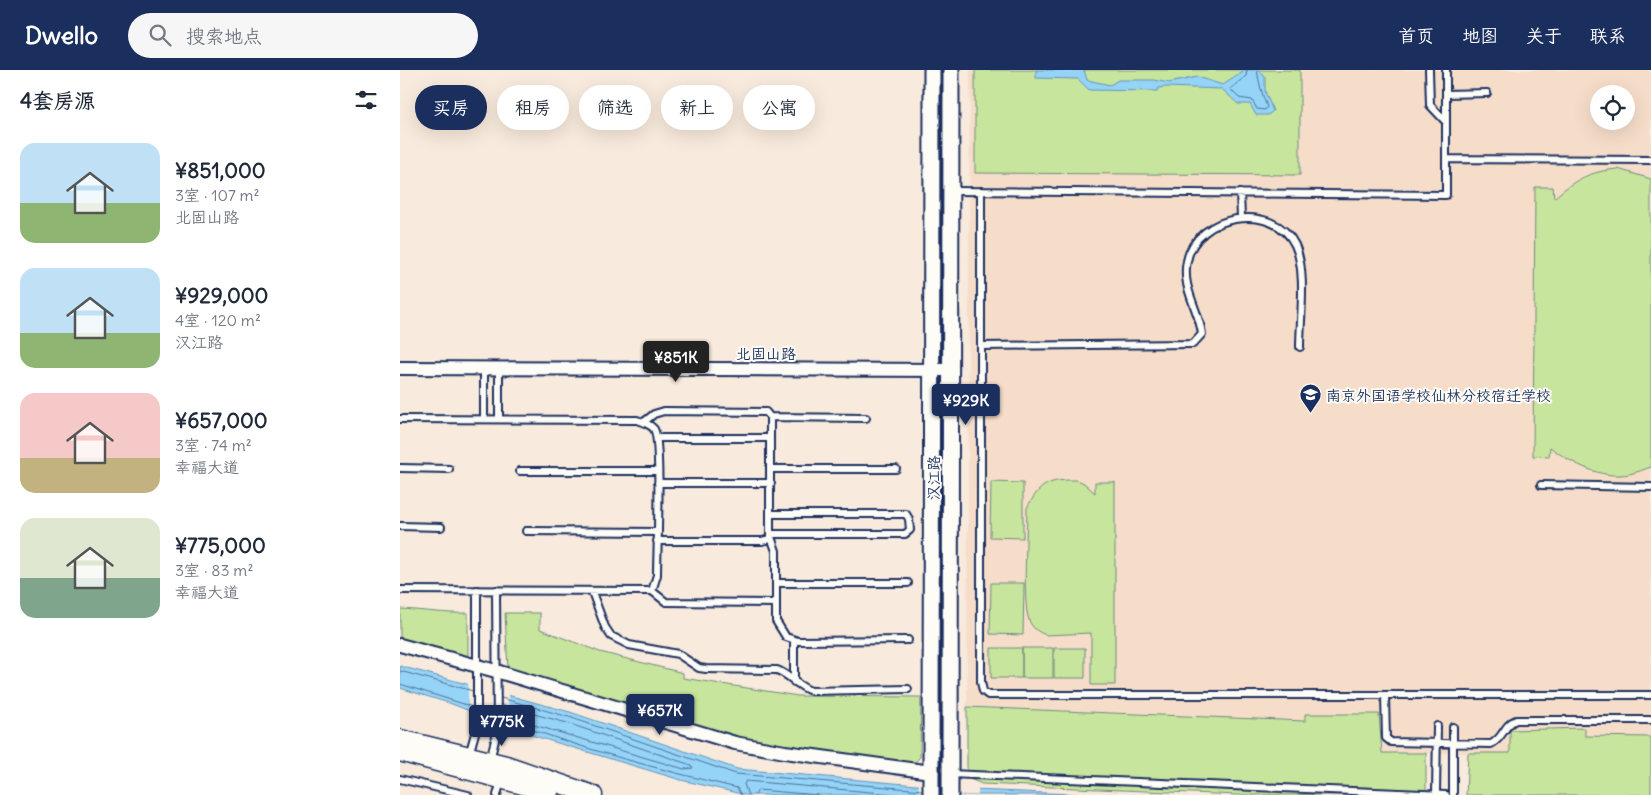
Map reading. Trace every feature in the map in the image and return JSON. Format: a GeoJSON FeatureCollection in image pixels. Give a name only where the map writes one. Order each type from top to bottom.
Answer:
{"type":"FeatureCollection","features":[{"type":"Feature","properties":{"kind":"main road"},"geometry":{"type":"LineString","coordinates":[[400,739],[556,795]]}},
{"type":"Feature","properties":{"kind":"main road"},"geometry":{"type":"LineString","coordinates":[[400,752],[468,762]]}},
{"type":"Feature","properties":{"kind":"main road"},"geometry":{"type":"LineString","coordinates":[[496,775],[593,795]]}},
{"type":"Feature","properties":{"kind":"street","name":"汉江路"},"geometry":{"type":"LineString","coordinates":[[931,782],[932,70]]}},
{"type":"Feature","properties":{"kind":"street","name":"汉江路"},"geometry":{"type":"LineString","coordinates":[[950,784],[951,70]]}},
{"type":"Feature","properties":{"kind":"street","name":"北固山路"},"geometry":{"type":"LineString","coordinates":[[400,368],[952,370]]}},
{"type":"Feature","properties":{"kind":"street"},"geometry":{"type":"LineString","coordinates":[[400,645],[496,671],[734,743],[931,782]]}},
{"type":"Feature","properties":{"kind":"lane"},"geometry":{"type":"LineString","coordinates":[[1429,70],[1430,105],[1446,122]]}},
{"type":"Feature","properties":{"kind":"lane"},"geometry":{"type":"LineString","coordinates":[[951,191],[1446,195],[1446,70]]}},
{"type":"Feature","properties":{"kind":"lane"},"geometry":{"type":"LineString","coordinates":[[1446,94],[1487,93]]}},
{"type":"Feature","properties":{"kind":"lane"},"geometry":{"type":"LineString","coordinates":[[1446,159],[1651,160]]}},
{"type":"Feature","properties":{"kind":"lane"},"geometry":{"type":"LineString","coordinates":[[981,191],[981,682],[983,691],[988,695],[1651,695]]}},
{"type":"Feature","properties":{"kind":"lane"},"geometry":{"type":"LineString","coordinates":[[1240,193],[1241,217]]}},
{"type":"Feature","properties":{"kind":"lane"},"geometry":{"type":"LineString","coordinates":[[981,346],[1193,344],[1202,334],[1201,323],[1187,287],[1187,260],[1196,241],[1209,230],[1224,221],[1241,217],[1260,219],[1281,228],[1294,244],[1300,262],[1300,347]]}},
{"type":"Feature","properties":{"kind":"lane"},"geometry":{"type":"LineString","coordinates":[[484,368],[484,420]]}},
{"type":"Feature","properties":{"kind":"lane"},"geometry":{"type":"LineString","coordinates":[[499,368],[500,420]]}},
{"type":"Feature","properties":{"kind":"lane"},"geometry":{"type":"LineString","coordinates":[[644,422],[654,414],[664,411],[766,412],[770,417],[771,535],[776,547],[777,626],[786,637],[794,640],[908,640]]}},
{"type":"Feature","properties":{"kind":"lane"},"geometry":{"type":"LineString","coordinates":[[770,417],[866,418]]}},
{"type":"Feature","properties":{"kind":"lane"},"geometry":{"type":"LineString","coordinates":[[400,419],[637,420],[644,422],[654,429],[657,438],[657,575],[652,591]]}},
{"type":"Feature","properties":{"kind":"lane"},"geometry":{"type":"LineString","coordinates":[[657,438],[770,438]]}},
{"type":"Feature","properties":{"kind":"lane"},"geometry":{"type":"LineString","coordinates":[[400,468],[449,468]]}},
{"type":"Feature","properties":{"kind":"lane"},"geometry":{"type":"LineString","coordinates":[[770,468],[896,469]]}},
{"type":"Feature","properties":{"kind":"lane"},"geometry":{"type":"LineString","coordinates":[[520,471],[658,471]]}},
{"type":"Feature","properties":{"kind":"lane"},"geometry":{"type":"LineString","coordinates":[[658,483],[771,483]]}},
{"type":"Feature","properties":{"kind":"lane"},"geometry":{"type":"LineString","coordinates":[[1541,485],[1651,487]]}},
{"type":"Feature","properties":{"kind":"lane"},"geometry":{"type":"LineString","coordinates":[[657,541],[762,542],[771,535],[905,534],[910,530],[909,518],[906,514],[771,514]]}},
{"type":"Feature","properties":{"kind":"lane"},"geometry":{"type":"LineString","coordinates":[[400,526],[441,527]]}},
{"type":"Feature","properties":{"kind":"lane"},"geometry":{"type":"LineString","coordinates":[[526,531],[657,532]]}},
{"type":"Feature","properties":{"kind":"lane"},"geometry":{"type":"LineString","coordinates":[[776,583],[908,583]]}},
{"type":"Feature","properties":{"kind":"lane"},"geometry":{"type":"LineString","coordinates":[[400,590],[652,591],[666,602],[776,603]]}},
{"type":"Feature","properties":{"kind":"lane"},"geometry":{"type":"LineString","coordinates":[[468,762],[477,720],[477,590]]}},
{"type":"Feature","properties":{"kind":"lane"},"geometry":{"type":"LineString","coordinates":[[496,590],[496,775]]}},
{"type":"Feature","properties":{"kind":"lane"},"geometry":{"type":"LineString","coordinates":[[592,592],[605,627],[611,636],[629,645],[678,654],[699,668],[777,670],[787,674],[794,682],[811,691],[908,689]]}},
{"type":"Feature","properties":{"kind":"lane"},"geometry":{"type":"LineString","coordinates":[[794,640],[794,682]]}},
{"type":"Feature","properties":{"kind":"lane"},"geometry":{"type":"LineString","coordinates":[[1385,695],[1386,738],[1390,742],[1491,744],[1502,737],[1507,725],[1516,720],[1651,720]]}},
{"type":"Feature","properties":{"kind":"lane"},"geometry":{"type":"LineString","coordinates":[[1436,795],[1437,726]]}},
{"type":"Feature","properties":{"kind":"lane"},"geometry":{"type":"LineString","coordinates":[[1453,726],[1453,795]]}},
{"type":"Feature","properties":{"kind":"lane"},"geometry":{"type":"LineString","coordinates":[[400,779],[468,795]]}},
{"type":"Feature","properties":{"kind":"lane"},"geometry":{"type":"LineString","coordinates":[[950,784],[1446,795]]}},
{"type":"Feature","properties":{"kind":"shaded area","name":"南京外国语学校仙林分校宿迁学校"},"geometry":{"type":"Polygon","coordinates":[[[970,70],[1651,70],[1651,737],[1585,736],[1585,728],[1510,730],[1510,753],[1382,753],[1379,714],[1305,715],[1305,721],[967,707],[970,70]]]}},
{"type":"Feature","properties":{"kind":"green space"},"geometry":{"type":"Polygon","coordinates":[[[975,70],[1300,70],[1300,175],[975,173],[975,70]]]}},
{"type":"Feature","properties":{"kind":"green space"},"geometry":{"type":"Polygon","coordinates":[[[1618,169],[1651,179],[1651,467],[1633,473],[1612,475],[1583,467],[1565,458],[1550,447],[1549,457],[1533,456],[1535,187],[1553,187],[1554,198],[1568,186],[1591,174],[1618,169]]]}},
{"type":"Feature","properties":{"kind":"green space"},"geometry":{"type":"Polygon","coordinates":[[[1077,480],[1084,483],[1095,493],[1095,482],[1115,482],[1115,685],[1091,685],[1091,633],[1046,635],[1032,625],[1027,611],[1025,583],[1027,508],[1037,493],[1047,484],[1077,480]]]}},
{"type":"Feature","properties":{"kind":"green space"},"geometry":{"type":"Polygon","coordinates":[[[991,482],[1023,483],[1023,538],[990,537],[991,482]]]}},
{"type":"Feature","properties":{"kind":"green space"},"geometry":{"type":"Polygon","coordinates":[[[991,583],[1024,583],[1023,635],[990,634],[991,583]]]}},
{"type":"Feature","properties":{"kind":"green space"},"geometry":{"type":"Polygon","coordinates":[[[400,609],[468,613],[468,658],[400,640],[400,609]]]}},
{"type":"Feature","properties":{"kind":"green space"},"geometry":{"type":"Polygon","coordinates":[[[505,613],[540,613],[540,629],[600,652],[683,673],[683,678],[798,696],[921,697],[920,757],[914,763],[907,764],[781,747],[703,730],[508,670],[505,613]]]}},
{"type":"Feature","properties":{"kind":"green space"},"geometry":{"type":"Polygon","coordinates":[[[991,648],[1022,648],[1022,678],[991,678],[991,648]]]}},
{"type":"Feature","properties":{"kind":"green space"},"geometry":{"type":"Polygon","coordinates":[[[1022,648],[1053,648],[1053,678],[1022,678],[1022,648]]]}},
{"type":"Feature","properties":{"kind":"green space"},"geometry":{"type":"Polygon","coordinates":[[[1054,648],[1085,648],[1085,678],[1054,678],[1054,648]]]}},
{"type":"Feature","properties":{"kind":"green space"},"geometry":{"type":"Polygon","coordinates":[[[967,707],[1305,721],[1305,714],[1379,714],[1382,753],[1426,753],[1426,795],[1238,795],[982,784],[967,778],[967,707]]]}},
{"type":"Feature","properties":{"kind":"green space"},"geometry":{"type":"Polygon","coordinates":[[[1585,728],[1585,736],[1651,737],[1651,795],[1466,795],[1468,753],[1510,753],[1510,730],[1585,728]]]}},
{"type":"Feature","properties":{"kind":"water"},"geometry":{"type":"Polygon","coordinates":[[[1036,70],[1084,70],[1087,80],[1110,85],[1118,80],[1154,80],[1169,83],[1197,77],[1223,85],[1246,70],[1259,70],[1265,77],[1265,91],[1273,111],[1268,115],[1256,115],[1250,104],[1238,104],[1222,89],[1166,87],[1159,88],[1157,91],[1089,90],[1078,79],[1036,78],[1036,70]]]}},
{"type":"Feature","properties":{"kind":"water"},"geometry":{"type":"Polygon","coordinates":[[[400,666],[570,712],[737,769],[972,790],[1096,795],[746,795],[681,780],[531,735],[452,704],[400,688],[400,666]]]}},
{"type":"Feature","properties":{"kind":"pier"},"geometry":{"type":"Polygon","coordinates":[[[468,682],[508,693],[509,730],[468,713],[468,682]]]}},
{"type":"Feature","properties":{"kind":"pier"},"geometry":{"type":"Polygon","coordinates":[[[919,782],[978,787],[978,795],[919,795],[919,782]]]}},
{"type":"Feature","properties":{"kind":"place","name":"南京外国语学校仙林分校宿迁学校"},"geometry":{"type":"Point","coordinates":[1310,414]}}]}
